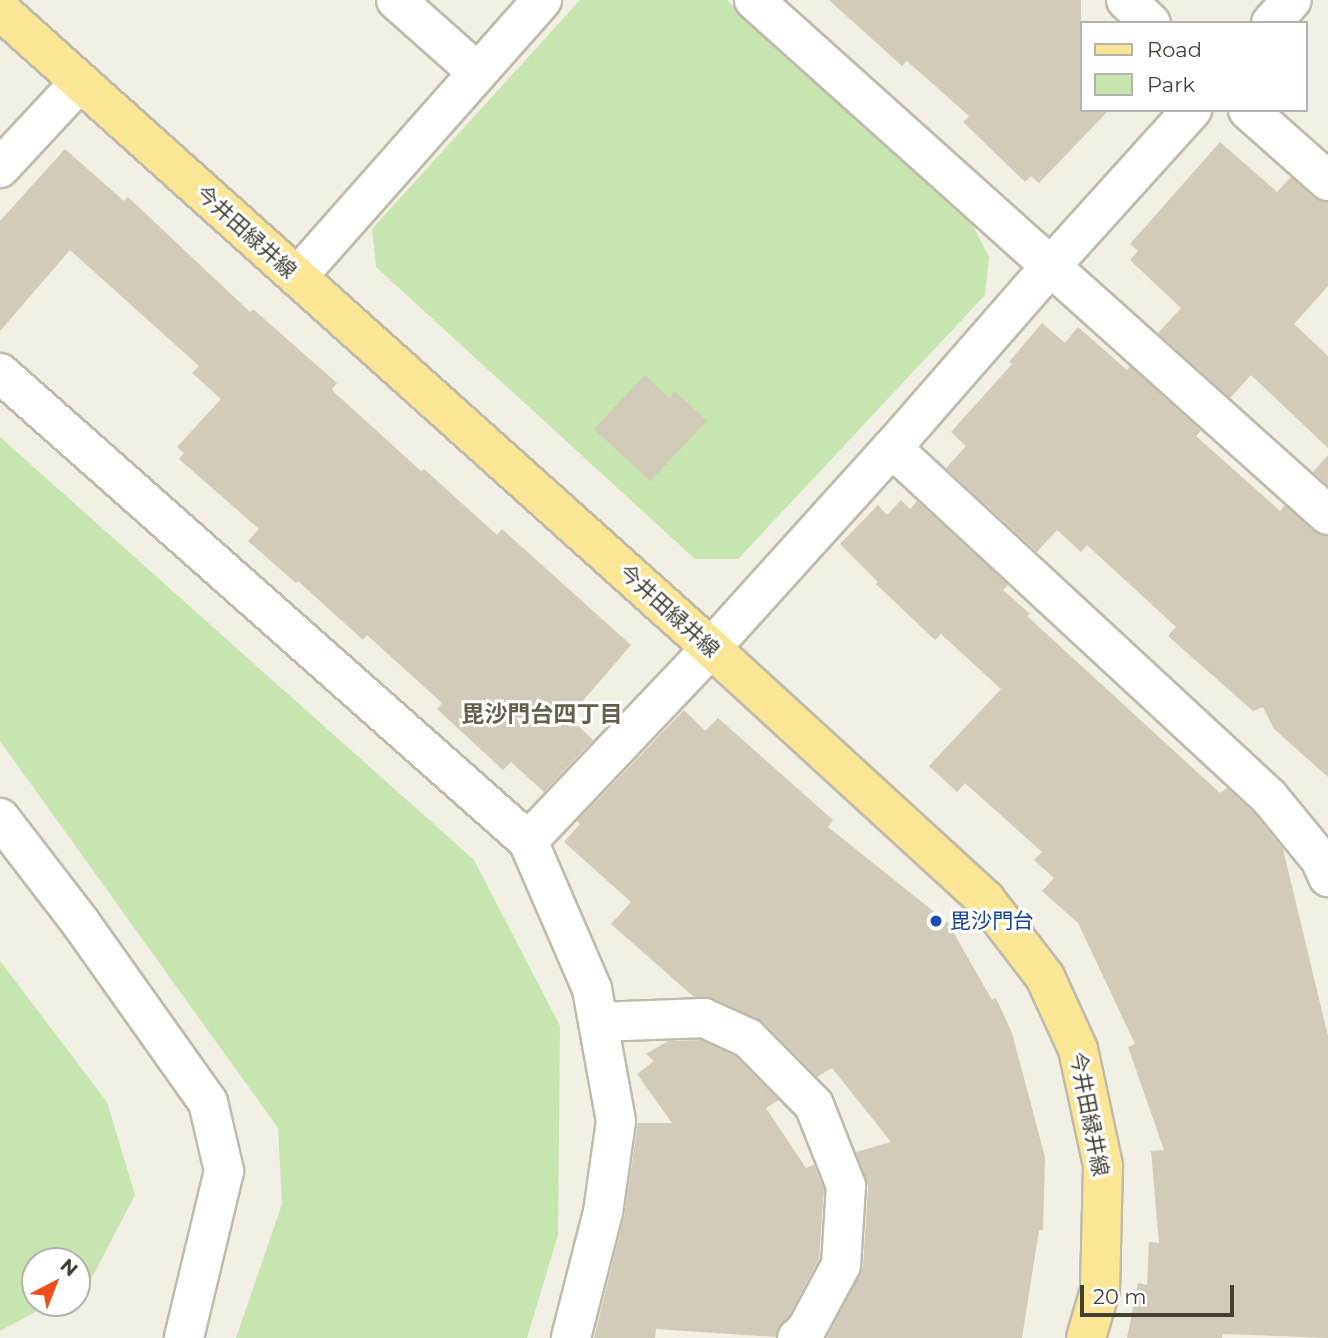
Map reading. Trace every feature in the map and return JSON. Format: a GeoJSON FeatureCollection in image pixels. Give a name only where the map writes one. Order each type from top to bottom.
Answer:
{"type":"FeatureCollection","features":[{"type":"Feature","properties":{"kind":"main road","name":"今井田緑井線"},"geometry":{"type":"LineString","coordinates":[[0,10],[985,899],[1045,977],[1078,1049],[1103,1166],[1100,1290],[1086,1338]]}},
{"type":"Feature","properties":{"kind":"street"},"geometry":{"type":"LineString","coordinates":[[396,0],[477,72]]}},
{"type":"Feature","properties":{"kind":"street"},"geometry":{"type":"LineString","coordinates":[[297,277],[542,0]]}},
{"type":"Feature","properties":{"kind":"street"},"geometry":{"type":"LineString","coordinates":[[754,0],[1328,515]]}},
{"type":"Feature","properties":{"kind":"street"},"geometry":{"type":"LineString","coordinates":[[1126,0],[1149,21]]}},
{"type":"Feature","properties":{"kind":"street"},"geometry":{"type":"LineString","coordinates":[[1274,21],[1292,0]]}},
{"type":"Feature","properties":{"kind":"street"},"geometry":{"type":"LineString","coordinates":[[0,168],[80,82]]}},
{"type":"Feature","properties":{"kind":"street"},"geometry":{"type":"LineString","coordinates":[[528,841],[710,648],[892,448],[1190,112]]}},
{"type":"Feature","properties":{"kind":"street"},"geometry":{"type":"LineString","coordinates":[[1250,112],[1328,181]]}},
{"type":"Feature","properties":{"kind":"street"},"geometry":{"type":"LineString","coordinates":[[0,373],[528,841],[592,989],[616,1121],[603,1212],[571,1338]]}},
{"type":"Feature","properties":{"kind":"street"},"geometry":{"type":"LineString","coordinates":[[892,448],[1269,797],[1320,859],[1328,877]]}},
{"type":"Feature","properties":{"kind":"street"},"geometry":{"type":"LineString","coordinates":[[0,818],[80,922],[208,1102],[224,1171],[184,1338]]}},
{"type":"Feature","properties":{"kind":"street"},"geometry":{"type":"LineString","coordinates":[[598,1022],[705,1018],[748,1038],[814,1105],[846,1186],[841,1265],[806,1330],[797,1338]]}},
{"type":"Feature","properties":{"kind":"green space"},"geometry":{"type":"Polygon","coordinates":[[[580,0],[727,0],[971,222],[989,257],[985,295],[738,559],[695,559],[376,267],[372,229],[580,0]]]}},
{"type":"Feature","properties":{"kind":"green space"},"geometry":{"type":"Polygon","coordinates":[[[0,437],[474,860],[560,1026],[558,1235],[527,1338],[236,1338],[282,1204],[278,1128],[0,741],[0,437]]]}},
{"type":"Feature","properties":{"kind":"green space"},"geometry":{"type":"Polygon","coordinates":[[[0,961],[107,1102],[135,1195],[91,1279],[91,1247],[21,1247],[21,1317],[26,1317],[0,1331],[0,961]]]}},
{"type":"Feature","properties":{"kind":"building"},"geometry":{"type":"Polygon","coordinates":[[[829,0],[1081,0],[1080,112],[1107,112],[1039,183],[1031,176],[1025,182],[963,122],[969,116],[907,61],[902,66],[829,0]]]}},
{"type":"Feature","properties":{"kind":"building"},"geometry":{"type":"Polygon","coordinates":[[[1220,142],[1277,192],[1291,177],[1314,198],[1328,202],[1328,286],[1294,324],[1328,356],[1328,448],[1251,375],[1230,398],[1158,333],[1181,308],[1130,260],[1138,251],[1130,244],[1220,142]]]}},
{"type":"Feature","properties":{"kind":"building"},"geometry":{"type":"Polygon","coordinates":[[[65,149],[124,201],[128,197],[250,312],[253,309],[337,383],[332,389],[334,392],[421,471],[424,469],[497,535],[502,529],[631,645],[569,717],[593,740],[544,792],[511,762],[503,770],[437,709],[442,703],[367,635],[363,640],[298,581],[296,583],[248,541],[259,529],[179,459],[184,453],[177,447],[221,399],[192,373],[199,366],[70,250],[0,331],[0,221],[65,149]]]}},
{"type":"Feature","properties":{"kind":"building"},"geometry":{"type":"Polygon","coordinates":[[[1042,323],[1065,343],[1078,327],[1127,370],[1130,366],[1201,431],[1196,436],[1280,511],[1285,505],[1313,531],[1328,536],[1328,777],[1274,729],[1263,707],[1253,711],[1168,636],[1176,627],[1087,545],[1081,552],[1057,530],[1037,552],[946,468],[966,446],[951,432],[1012,364],[1009,362],[1042,323]]]}},
{"type":"Feature","properties":{"kind":"building"},"geometry":{"type":"Polygon","coordinates":[[[645,375],[669,398],[675,391],[707,421],[650,481],[594,429],[645,375]]]}},
{"type":"Feature","properties":{"kind":"building"},"geometry":{"type":"Polygon","coordinates":[[[1328,455],[1328,486],[1313,472],[1328,455]]]}},
{"type":"Feature","properties":{"kind":"building"},"geometry":{"type":"Polygon","coordinates":[[[901,500],[910,509],[917,501],[1008,585],[1003,590],[1030,614],[1027,616],[1220,793],[1227,788],[1253,812],[1283,849],[1328,1036],[1328,1338],[1223,1334],[1222,1338],[1127,1338],[1138,1283],[1147,1285],[1149,1242],[1159,1243],[1151,1151],[1164,1150],[1128,1047],[1135,1044],[1078,923],[1042,891],[1054,878],[1034,860],[1042,852],[965,783],[957,792],[929,766],[1001,689],[941,634],[935,640],[876,584],[878,582],[840,544],[878,505],[887,515],[901,500]]]}},
{"type":"Feature","properties":{"kind":"building"},"geometry":{"type":"Polygon","coordinates":[[[684,710],[705,731],[718,718],[833,820],[828,827],[948,923],[992,1000],[996,998],[1012,1033],[1045,1157],[1043,1230],[1039,1230],[1022,1338],[827,1338],[863,1266],[868,1187],[856,1152],[891,1142],[832,1068],[817,1077],[763,1022],[713,998],[694,997],[611,924],[631,902],[564,842],[580,824],[577,821],[684,710]]]}},
{"type":"Feature","properties":{"kind":"building"},"geometry":{"type":"Polygon","coordinates":[[[700,1040],[735,1056],[779,1100],[766,1108],[806,1168],[814,1165],[824,1189],[819,1259],[789,1316],[777,1330],[776,1337],[656,1329],[655,1338],[594,1338],[624,1217],[638,1123],[672,1123],[637,1074],[654,1061],[646,1054],[668,1041],[700,1040]]]}},
{"type":"Feature","properties":{"kind":"place","name":"毘沙門台"},"geometry":{"type":"Point","coordinates":[936,921]}},
{"type":"Feature","properties":{"kind":"district","name":"毘沙門台四丁目"},"geometry":{"type":"Point","coordinates":[542,714]}}]}
